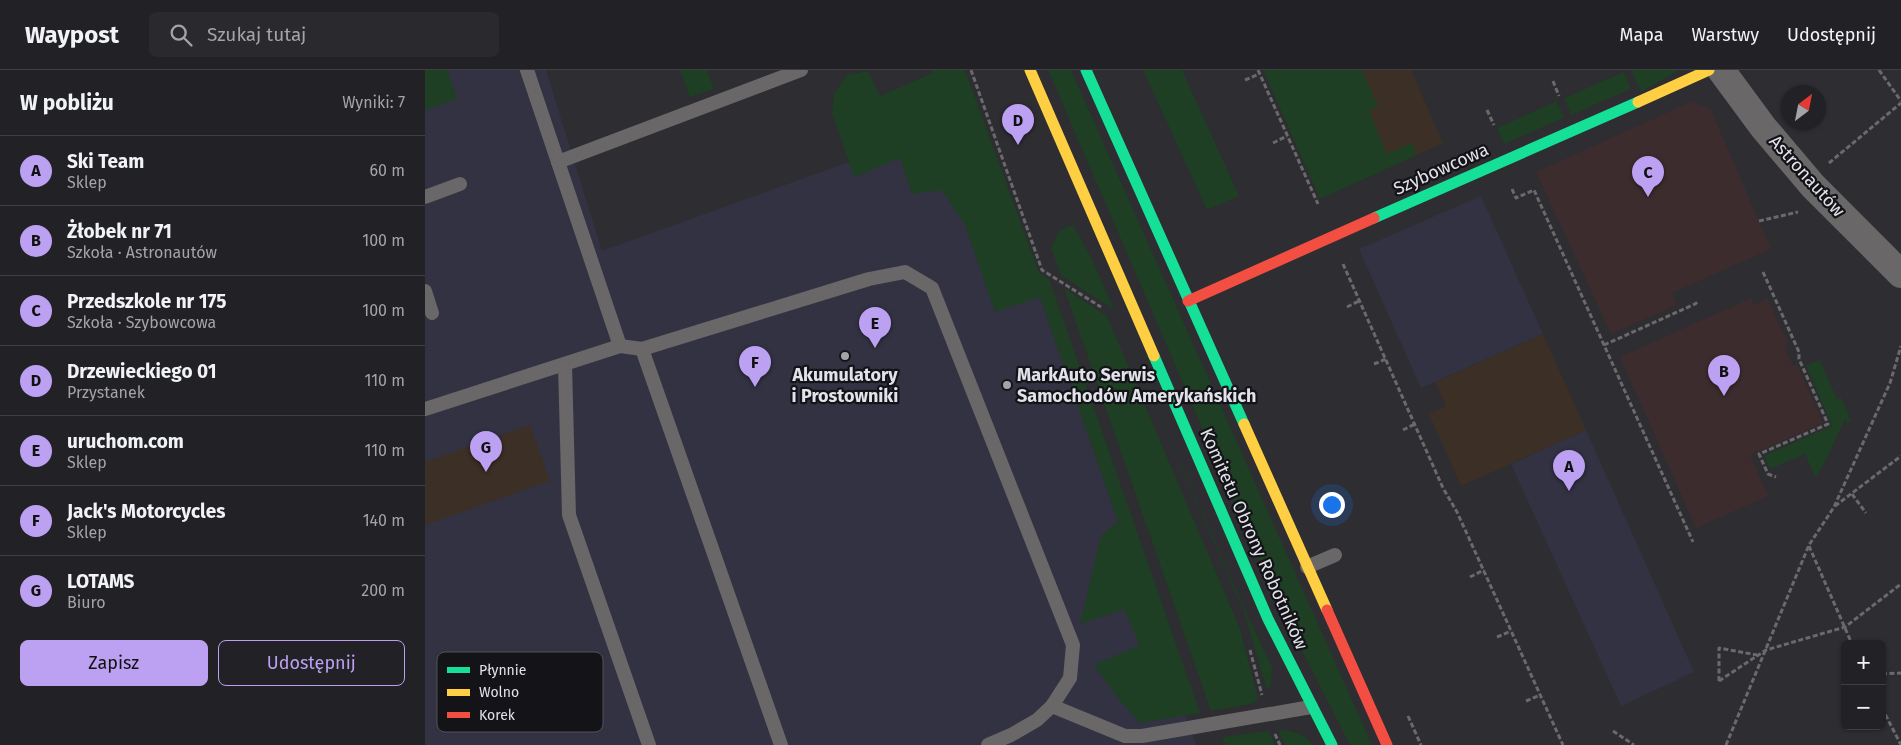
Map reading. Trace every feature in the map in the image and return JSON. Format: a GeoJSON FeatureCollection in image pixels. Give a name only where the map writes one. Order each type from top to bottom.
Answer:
{"type":"FeatureCollection","features":[{"type":"Feature","properties":{"kind":"street","name":"Komitetu Obrony Robotników"},"geometry":{"type":"LineString","coordinates":[[1030,70],[1268,619],[1311,707],[1332,745]]}},
{"type":"Feature","properties":{"kind":"street","name":"Komitetu Obrony Robotników"},"geometry":{"type":"LineString","coordinates":[[1086,70],[1387,745]]}},
{"type":"Feature","properties":{"kind":"street","name":"Szybowcowa"},"geometry":{"type":"LineString","coordinates":[[1188,301],[1709,70]]}},
{"type":"Feature","properties":{"kind":"street","name":"Astronautów"},"geometry":{"type":"LineString","coordinates":[[1721,70],[1763,127],[1813,186],[1901,274]]}},
{"type":"Feature","properties":{"kind":"lane"},"geometry":{"type":"LineString","coordinates":[[527,70],[621,346]]}},
{"type":"Feature","properties":{"kind":"lane"},"geometry":{"type":"LineString","coordinates":[[558,162],[801,70]]}},
{"type":"Feature","properties":{"kind":"lane"},"geometry":{"type":"LineString","coordinates":[[425,197],[460,184]]}},
{"type":"Feature","properties":{"kind":"lane"},"geometry":{"type":"LineString","coordinates":[[425,409],[621,346],[642,349],[869,279],[905,272],[932,288],[1073,645],[1070,678],[1052,706],[1037,720],[1011,735],[988,745]]}},
{"type":"Feature","properties":{"kind":"lane"},"geometry":{"type":"LineString","coordinates":[[425,291],[432,313]]}},
{"type":"Feature","properties":{"kind":"lane"},"geometry":{"type":"LineString","coordinates":[[642,349],[781,745]]}},
{"type":"Feature","properties":{"kind":"lane"},"geometry":{"type":"LineString","coordinates":[[565,365],[569,515],[649,745]]}},
{"type":"Feature","properties":{"kind":"lane"},"geometry":{"type":"LineString","coordinates":[[1307,567],[1335,555]]}},
{"type":"Feature","properties":{"kind":"lane"},"geometry":{"type":"LineString","coordinates":[[1052,706],[1125,736],[1142,736],[1311,707]]}},
{"type":"Feature","properties":{"kind":"path"},"geometry":{"type":"LineString","coordinates":[[971,70],[1042,270],[1103,308]]}},
{"type":"Feature","properties":{"kind":"path"},"geometry":{"type":"LineString","coordinates":[[1828,164],[1901,102],[1879,70]]}},
{"type":"Feature","properties":{"kind":"path"},"geometry":{"type":"LineString","coordinates":[[1245,80],[1259,72],[1318,204]]}},
{"type":"Feature","properties":{"kind":"path"},"geometry":{"type":"LineString","coordinates":[[1553,81],[1559,96]]}},
{"type":"Feature","properties":{"kind":"path"},"geometry":{"type":"LineString","coordinates":[[1487,110],[1494,125]]}},
{"type":"Feature","properties":{"kind":"path"},"geometry":{"type":"LineString","coordinates":[[1273,142],[1287,136]]}},
{"type":"Feature","properties":{"kind":"path"},"geometry":{"type":"LineString","coordinates":[[1509,183],[1516,198],[1534,190],[1693,542]]}},
{"type":"Feature","properties":{"kind":"path"},"geometry":{"type":"LineString","coordinates":[[1759,221],[1800,211]]}},
{"type":"Feature","properties":{"kind":"path"},"geometry":{"type":"LineString","coordinates":[[1340,256],[1443,488],[1457,512],[1563,745]]}},
{"type":"Feature","properties":{"kind":"path"},"geometry":{"type":"LineString","coordinates":[[1763,272],[1828,424],[1759,454],[1768,474],[1775,478]]}},
{"type":"Feature","properties":{"kind":"path"},"geometry":{"type":"LineString","coordinates":[[1604,345],[1695,304],[1699,300]]}},
{"type":"Feature","properties":{"kind":"path"},"geometry":{"type":"LineString","coordinates":[[1347,307],[1359,301]]}},
{"type":"Feature","properties":{"kind":"path"},"geometry":{"type":"LineString","coordinates":[[1726,745],[1809,545],[1835,506],[1890,384],[1901,346]]}},
{"type":"Feature","properties":{"kind":"path"},"geometry":{"type":"LineString","coordinates":[[1374,364],[1386,359]]}},
{"type":"Feature","properties":{"kind":"path"},"geometry":{"type":"LineString","coordinates":[[1403,430],[1415,424]]}},
{"type":"Feature","properties":{"kind":"path"},"geometry":{"type":"LineString","coordinates":[[1835,506],[1901,456]]}},
{"type":"Feature","properties":{"kind":"path"},"geometry":{"type":"LineString","coordinates":[[1852,494],[1866,513]]}},
{"type":"Feature","properties":{"kind":"path"},"geometry":{"type":"LineString","coordinates":[[1809,545],[1850,640]]}},
{"type":"Feature","properties":{"kind":"path"},"geometry":{"type":"LineString","coordinates":[[1470,577],[1484,570]]}},
{"type":"Feature","properties":{"kind":"path"},"geometry":{"type":"LineString","coordinates":[[1757,655],[1719,648],[1719,682],[1766,650],[1845,627],[1901,584]]}},
{"type":"Feature","properties":{"kind":"path"},"geometry":{"type":"LineString","coordinates":[[1497,637],[1511,631]]}},
{"type":"Feature","properties":{"kind":"path"},"geometry":{"type":"LineString","coordinates":[[1248,644],[1263,697]]}},
{"type":"Feature","properties":{"kind":"path"},"geometry":{"type":"LineString","coordinates":[[1886,674],[1901,673]]}},
{"type":"Feature","properties":{"kind":"path"},"geometry":{"type":"LineString","coordinates":[[1526,702],[1540,695]]}},
{"type":"Feature","properties":{"kind":"path"},"geometry":{"type":"LineString","coordinates":[[1886,716],[1901,745]]}},
{"type":"Feature","properties":{"kind":"path"},"geometry":{"type":"LineString","coordinates":[[1273,730],[1280,745]]}},
{"type":"Feature","properties":{"kind":"path"},"geometry":{"type":"LineString","coordinates":[[1613,731],[1634,745]]}},
{"type":"Feature","properties":{"kind":"shaded area"},"geometry":{"type":"Polygon","coordinates":[[[425,70],[546,70],[602,251],[971,118],[998,176],[1196,745],[425,745],[425,70]]]}},
{"type":"Feature","properties":{"kind":"shaded area"},"geometry":{"type":"Polygon","coordinates":[[[1342,70],[1411,70],[1443,143],[1384,170],[1342,70]]]}},
{"type":"Feature","properties":{"kind":"shaded area"},"geometry":{"type":"Polygon","coordinates":[[[1691,102],[1710,108],[1771,249],[1672,293],[1677,305],[1611,334],[1536,172],[1691,102]]]}},
{"type":"Feature","properties":{"kind":"shaded area"},"geometry":{"type":"Polygon","coordinates":[[[1481,196],[1543,334],[1421,388],[1359,249],[1481,196]]]}},
{"type":"Feature","properties":{"kind":"shaded area"},"geometry":{"type":"Polygon","coordinates":[[[1751,298],[1754,305],[1768,299],[1788,343],[1784,346],[1793,366],[1797,365],[1823,423],[1750,455],[1768,496],[1696,528],[1620,357],[1751,298]]]}},
{"type":"Feature","properties":{"kind":"shaded area"},"geometry":{"type":"Polygon","coordinates":[[[1543,334],[1586,430],[1461,486],[1429,414],[1446,406],[1435,382],[1543,334]]]}},
{"type":"Feature","properties":{"kind":"shaded area"},"geometry":{"type":"Polygon","coordinates":[[[530,425],[550,481],[425,525],[425,462],[530,425]]]}},
{"type":"Feature","properties":{"kind":"shaded area"},"geometry":{"type":"Polygon","coordinates":[[[1586,430],[1694,672],[1621,706],[1511,464],[1586,430]]]}},
{"type":"Feature","properties":{"kind":"green space"},"geometry":{"type":"Polygon","coordinates":[[[425,70],[447,70],[457,99],[425,110],[425,70]]]}},
{"type":"Feature","properties":{"kind":"green space"},"geometry":{"type":"Polygon","coordinates":[[[680,70],[707,70],[714,89],[690,97],[680,70]]]}},
{"type":"Feature","properties":{"kind":"green space"},"geometry":{"type":"Polygon","coordinates":[[[932,70],[965,70],[1039,273],[1049,279],[1200,713],[1140,723],[1117,697],[1094,665],[1140,645],[1124,609],[1080,624],[1101,536],[1118,521],[1040,297],[995,312],[965,225],[942,190],[912,194],[900,158],[854,177],[832,113],[834,94],[847,75],[868,71],[880,96],[933,73],[932,70]]]}},
{"type":"Feature","properties":{"kind":"green space"},"geometry":{"type":"Polygon","coordinates":[[[1048,70],[1071,70],[1372,745],[1350,745],[1278,604],[1048,70]]]}},
{"type":"Feature","properties":{"kind":"green space"},"geometry":{"type":"Polygon","coordinates":[[[1143,70],[1182,70],[1239,196],[1207,210],[1143,70]]]}},
{"type":"Feature","properties":{"kind":"green space"},"geometry":{"type":"Polygon","coordinates":[[[1263,70],[1362,70],[1378,106],[1369,111],[1387,154],[1412,143],[1417,155],[1320,199],[1263,70]]]}},
{"type":"Feature","properties":{"kind":"green space"},"geometry":{"type":"Polygon","coordinates":[[[1631,70],[1679,70],[1641,92],[1631,70]]]}},
{"type":"Feature","properties":{"kind":"green space"},"geometry":{"type":"Polygon","coordinates":[[[1624,72],[1631,89],[1571,115],[1564,98],[1624,72]]]}},
{"type":"Feature","properties":{"kind":"green space"},"geometry":{"type":"Polygon","coordinates":[[[1557,101],[1564,118],[1504,144],[1497,128],[1557,101]]]}},
{"type":"Feature","properties":{"kind":"green space"},"geometry":{"type":"Polygon","coordinates":[[[1073,225],[1091,257],[1244,608],[1272,667],[1271,684],[1267,690],[1244,612],[1114,310],[1061,275],[1051,248],[1060,230],[1073,225]]]}},
{"type":"Feature","properties":{"kind":"green space"},"geometry":{"type":"Polygon","coordinates":[[[1064,288],[1107,316],[1240,629],[1258,699],[1251,704],[1211,711],[1064,288]]]}},
{"type":"Feature","properties":{"kind":"green space"},"geometry":{"type":"Polygon","coordinates":[[[1820,360],[1837,399],[1841,397],[1851,421],[1847,423],[1845,419],[1822,468],[1815,477],[1805,454],[1770,469],[1764,456],[1832,426],[1806,365],[1820,360]]]}},
{"type":"Feature","properties":{"kind":"green space"},"geometry":{"type":"Polygon","coordinates":[[[1278,730],[1297,733],[1313,745],[1285,745],[1278,730]]]}},
{"type":"Feature","properties":{"kind":"green space"},"geometry":{"type":"Polygon","coordinates":[[[1269,731],[1275,745],[1225,745],[1222,737],[1269,731]]]}},
{"type":"Feature","properties":{"kind":"traffic: fast"},"geometry":{"type":"LineString","coordinates":[[1086,70],[1244,424]]}},
{"type":"Feature","properties":{"kind":"traffic: fast"},"geometry":{"type":"LineString","coordinates":[[1374,218],[1638,102]]}},
{"type":"Feature","properties":{"kind":"traffic: fast"},"geometry":{"type":"LineString","coordinates":[[1154,356],[1268,619],[1332,745]]}},
{"type":"Feature","properties":{"kind":"traffic: slow"},"geometry":{"type":"LineString","coordinates":[[1030,70],[1154,356]]}},
{"type":"Feature","properties":{"kind":"traffic: slow"},"geometry":{"type":"LineString","coordinates":[[1638,102],[1709,70]]}},
{"type":"Feature","properties":{"kind":"traffic: slow"},"geometry":{"type":"LineString","coordinates":[[1244,424],[1327,610]]}},
{"type":"Feature","properties":{"kind":"traffic: jam"},"geometry":{"type":"LineString","coordinates":[[1188,301],[1374,218]]}},
{"type":"Feature","properties":{"kind":"traffic: jam"},"geometry":{"type":"LineString","coordinates":[[1327,610],[1387,745]]}},
{"type":"Feature","properties":{"kind":"place","name":"Drzewieckiego 01"},"geometry":{"type":"Point","coordinates":[1018,145]}},
{"type":"Feature","properties":{"kind":"place","name":"Przedszkole nr 175"},"geometry":{"type":"Point","coordinates":[1648,197]}},
{"type":"Feature","properties":{"kind":"place","name":"uruchom.com"},"geometry":{"type":"Point","coordinates":[875,348]}},
{"type":"Feature","properties":{"kind":"place","name":"Akumulatory i Prostowniki"},"geometry":{"type":"Point","coordinates":[845,356]}},
{"type":"Feature","properties":{"kind":"place","name":"MarkAuto Serwis Samochodów Amerykańskich"},"geometry":{"type":"Point","coordinates":[1007,385]}},
{"type":"Feature","properties":{"kind":"place","name":"Jack's Motorcycles"},"geometry":{"type":"Point","coordinates":[755,387]}},
{"type":"Feature","properties":{"kind":"place","name":"Żłobek nr 71"},"geometry":{"type":"Point","coordinates":[1724,396]}},
{"type":"Feature","properties":{"kind":"place","name":"LOTAMS"},"geometry":{"type":"Point","coordinates":[486,472]}},
{"type":"Feature","properties":{"kind":"place","name":"Ski Team"},"geometry":{"type":"Point","coordinates":[1569,491]}}]}
